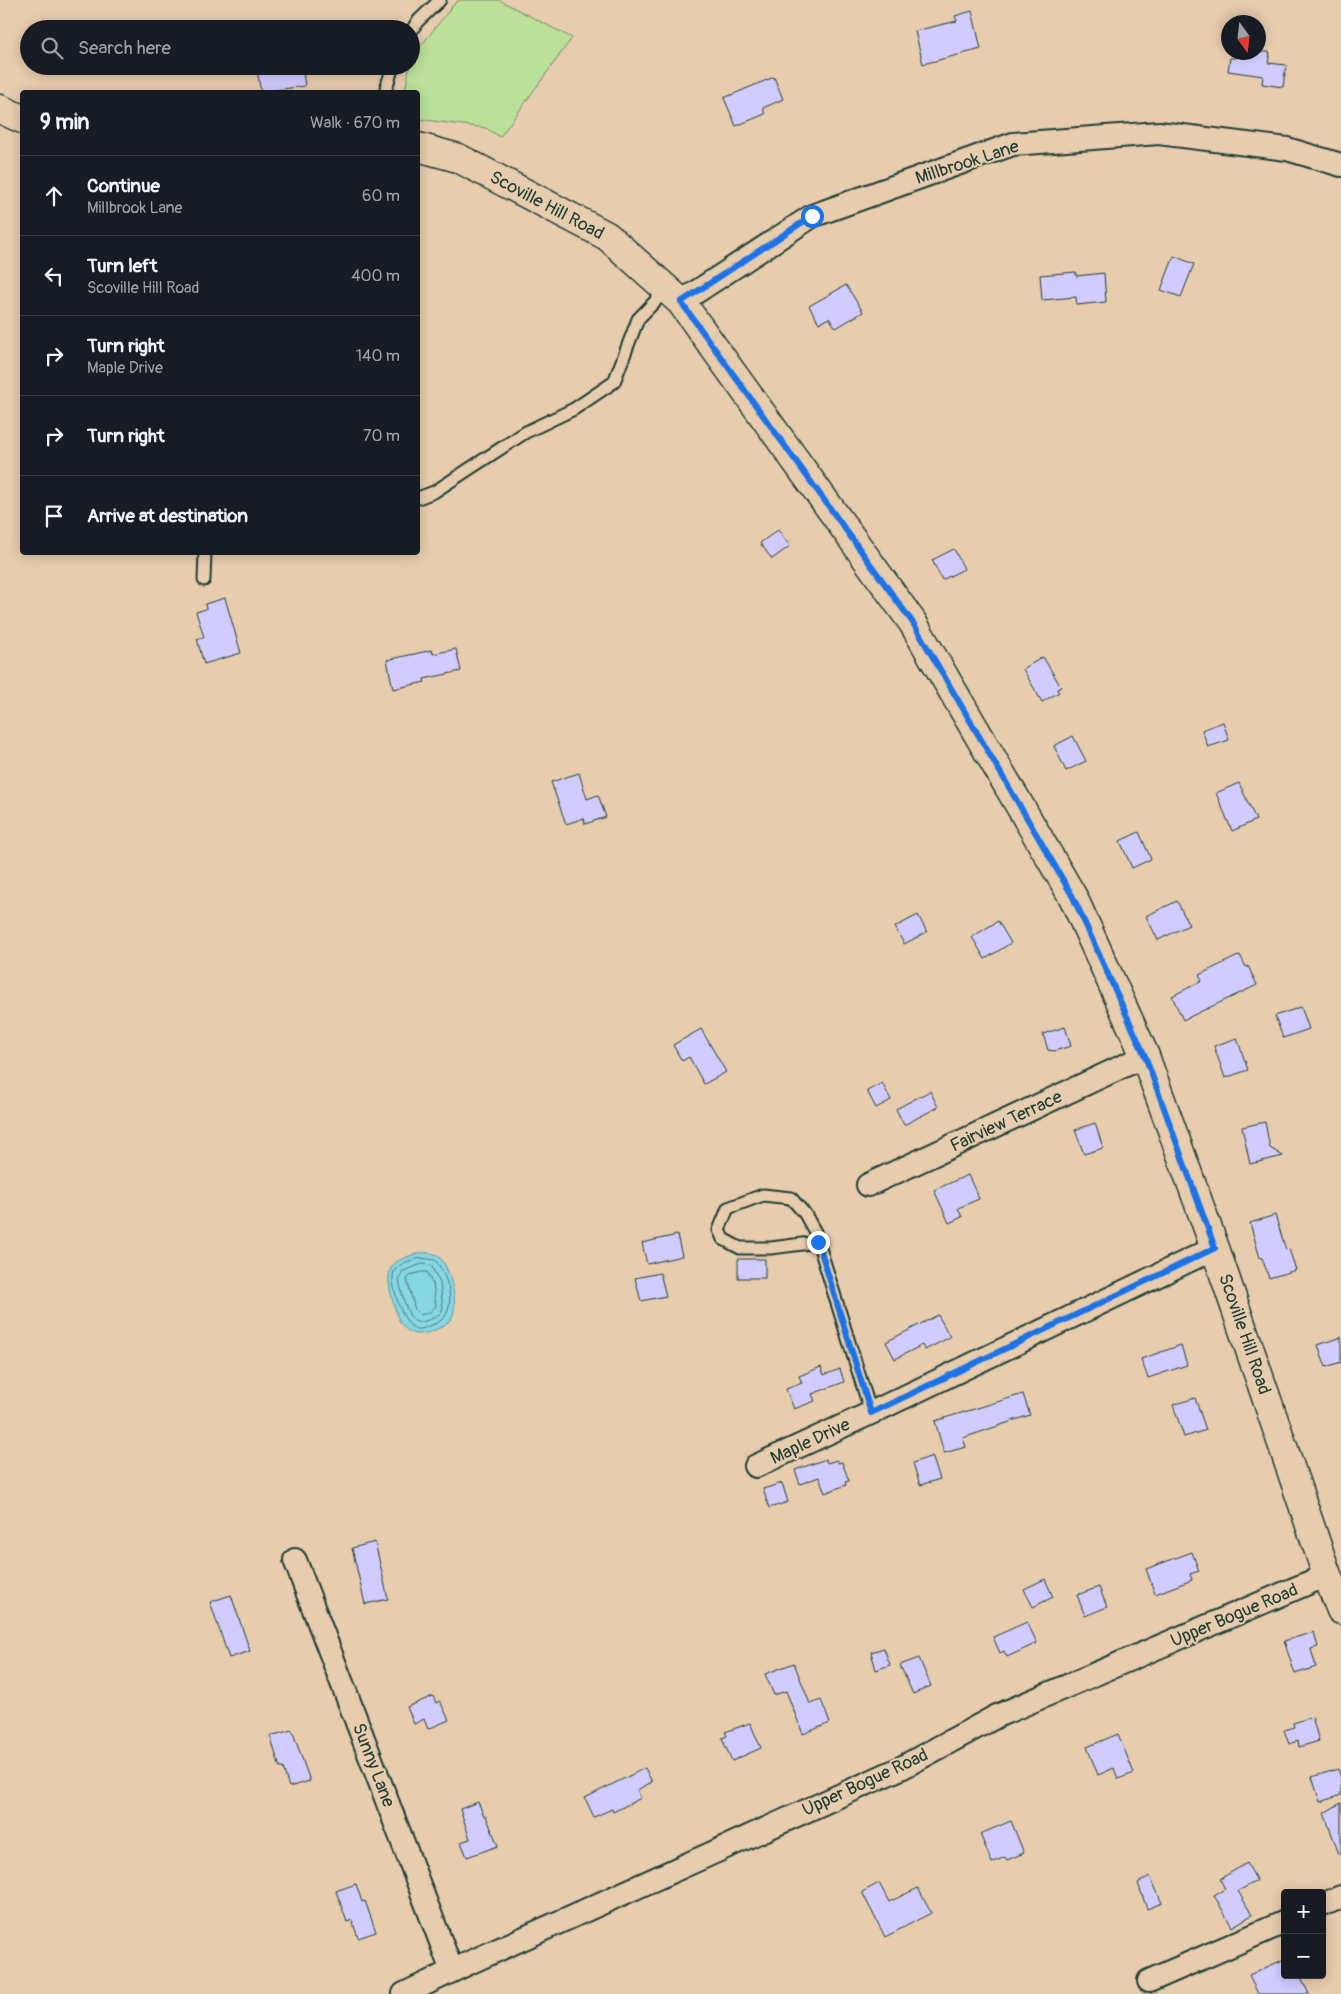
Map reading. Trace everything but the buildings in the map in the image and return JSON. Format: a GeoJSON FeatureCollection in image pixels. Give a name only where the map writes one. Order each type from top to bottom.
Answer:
{"type":"FeatureCollection","features":[{"type":"Feature","properties":{"kind":"street"},"geometry":{"type":"LineString","coordinates":[[0,108],[20,118]]}},
{"type":"Feature","properties":{"kind":"street","name":"Millbrook Lane"},"geometry":{"type":"LineString","coordinates":[[674,295],[812,216],[1013,144],[1159,133],[1287,149],[1341,165]]}},
{"type":"Feature","properties":{"kind":"street","name":"Scoville Hill Road"},"geometry":{"type":"LineString","coordinates":[[420,148],[458,158],[607,236],[674,295],[913,623],[1073,897],[1145,1056],[1215,1248],[1327,1576],[1341,1610]]}},
{"type":"Feature","properties":{"kind":"street","name":"Fairview Terrace"},"geometry":{"type":"LineString","coordinates":[[868,1185],[1145,1056]]}},
{"type":"Feature","properties":{"kind":"street","name":"Maple Drive"},"geometry":{"type":"LineString","coordinates":[[756,1466],[1215,1248]]}},
{"type":"Feature","properties":{"kind":"street","name":"Sunny Lane"},"geometry":{"type":"LineString","coordinates":[[295,1560],[452,1971]]}},
{"type":"Feature","properties":{"kind":"street","name":"Upper Bogue Road"},"geometry":{"type":"LineString","coordinates":[[404,1994],[901,1768],[997,1716],[1327,1576]]}},
{"type":"Feature","properties":{"kind":"street"},"geometry":{"type":"LineString","coordinates":[[1326,1903],[1341,1897]]}},
{"type":"Feature","properties":{"kind":"street"},"geometry":{"type":"LineString","coordinates":[[1149,1981],[1281,1924]]}},
{"type":"Feature","properties":{"kind":"lane"},"geometry":{"type":"LineString","coordinates":[[419,20],[440,0]]}},
{"type":"Feature","properties":{"kind":"lane"},"geometry":{"type":"LineString","coordinates":[[385,90],[390,75]]}},
{"type":"Feature","properties":{"kind":"lane"},"geometry":{"type":"LineString","coordinates":[[420,497],[434,492],[526,432],[574,409],[614,382],[638,320],[674,295]]}},
{"type":"Feature","properties":{"kind":"lane"},"geometry":{"type":"LineString","coordinates":[[204,580],[205,555]]}},
{"type":"Feature","properties":{"kind":"lane"},"geometry":{"type":"LineString","coordinates":[[818,1242],[771,1248],[740,1248],[723,1239],[719,1230],[728,1208],[763,1195],[791,1198],[805,1214],[815,1232],[871,1413]]}},
{"type":"Feature","properties":{"kind":"green space"},"geometry":{"type":"Polygon","coordinates":[[[460,0],[499,0],[572,38],[500,137],[486,128],[420,119],[420,90],[405,90],[408,75],[420,75],[420,47],[455,3],[460,0]]]}},
{"type":"Feature","properties":{"kind":"water"},"geometry":{"type":"Polygon","coordinates":[[[420,1253],[434,1254],[442,1261],[450,1276],[454,1295],[454,1311],[449,1321],[440,1328],[423,1334],[417,1334],[408,1331],[399,1320],[392,1298],[389,1272],[402,1259],[420,1253]]]}},
{"type":"Feature","properties":{"kind":"route"},"geometry":{"type":"LineString","coordinates":[[812,216],[681,302],[913,623],[1073,897],[1145,1056],[1215,1248],[871,1413],[818,1242]]}}]}
